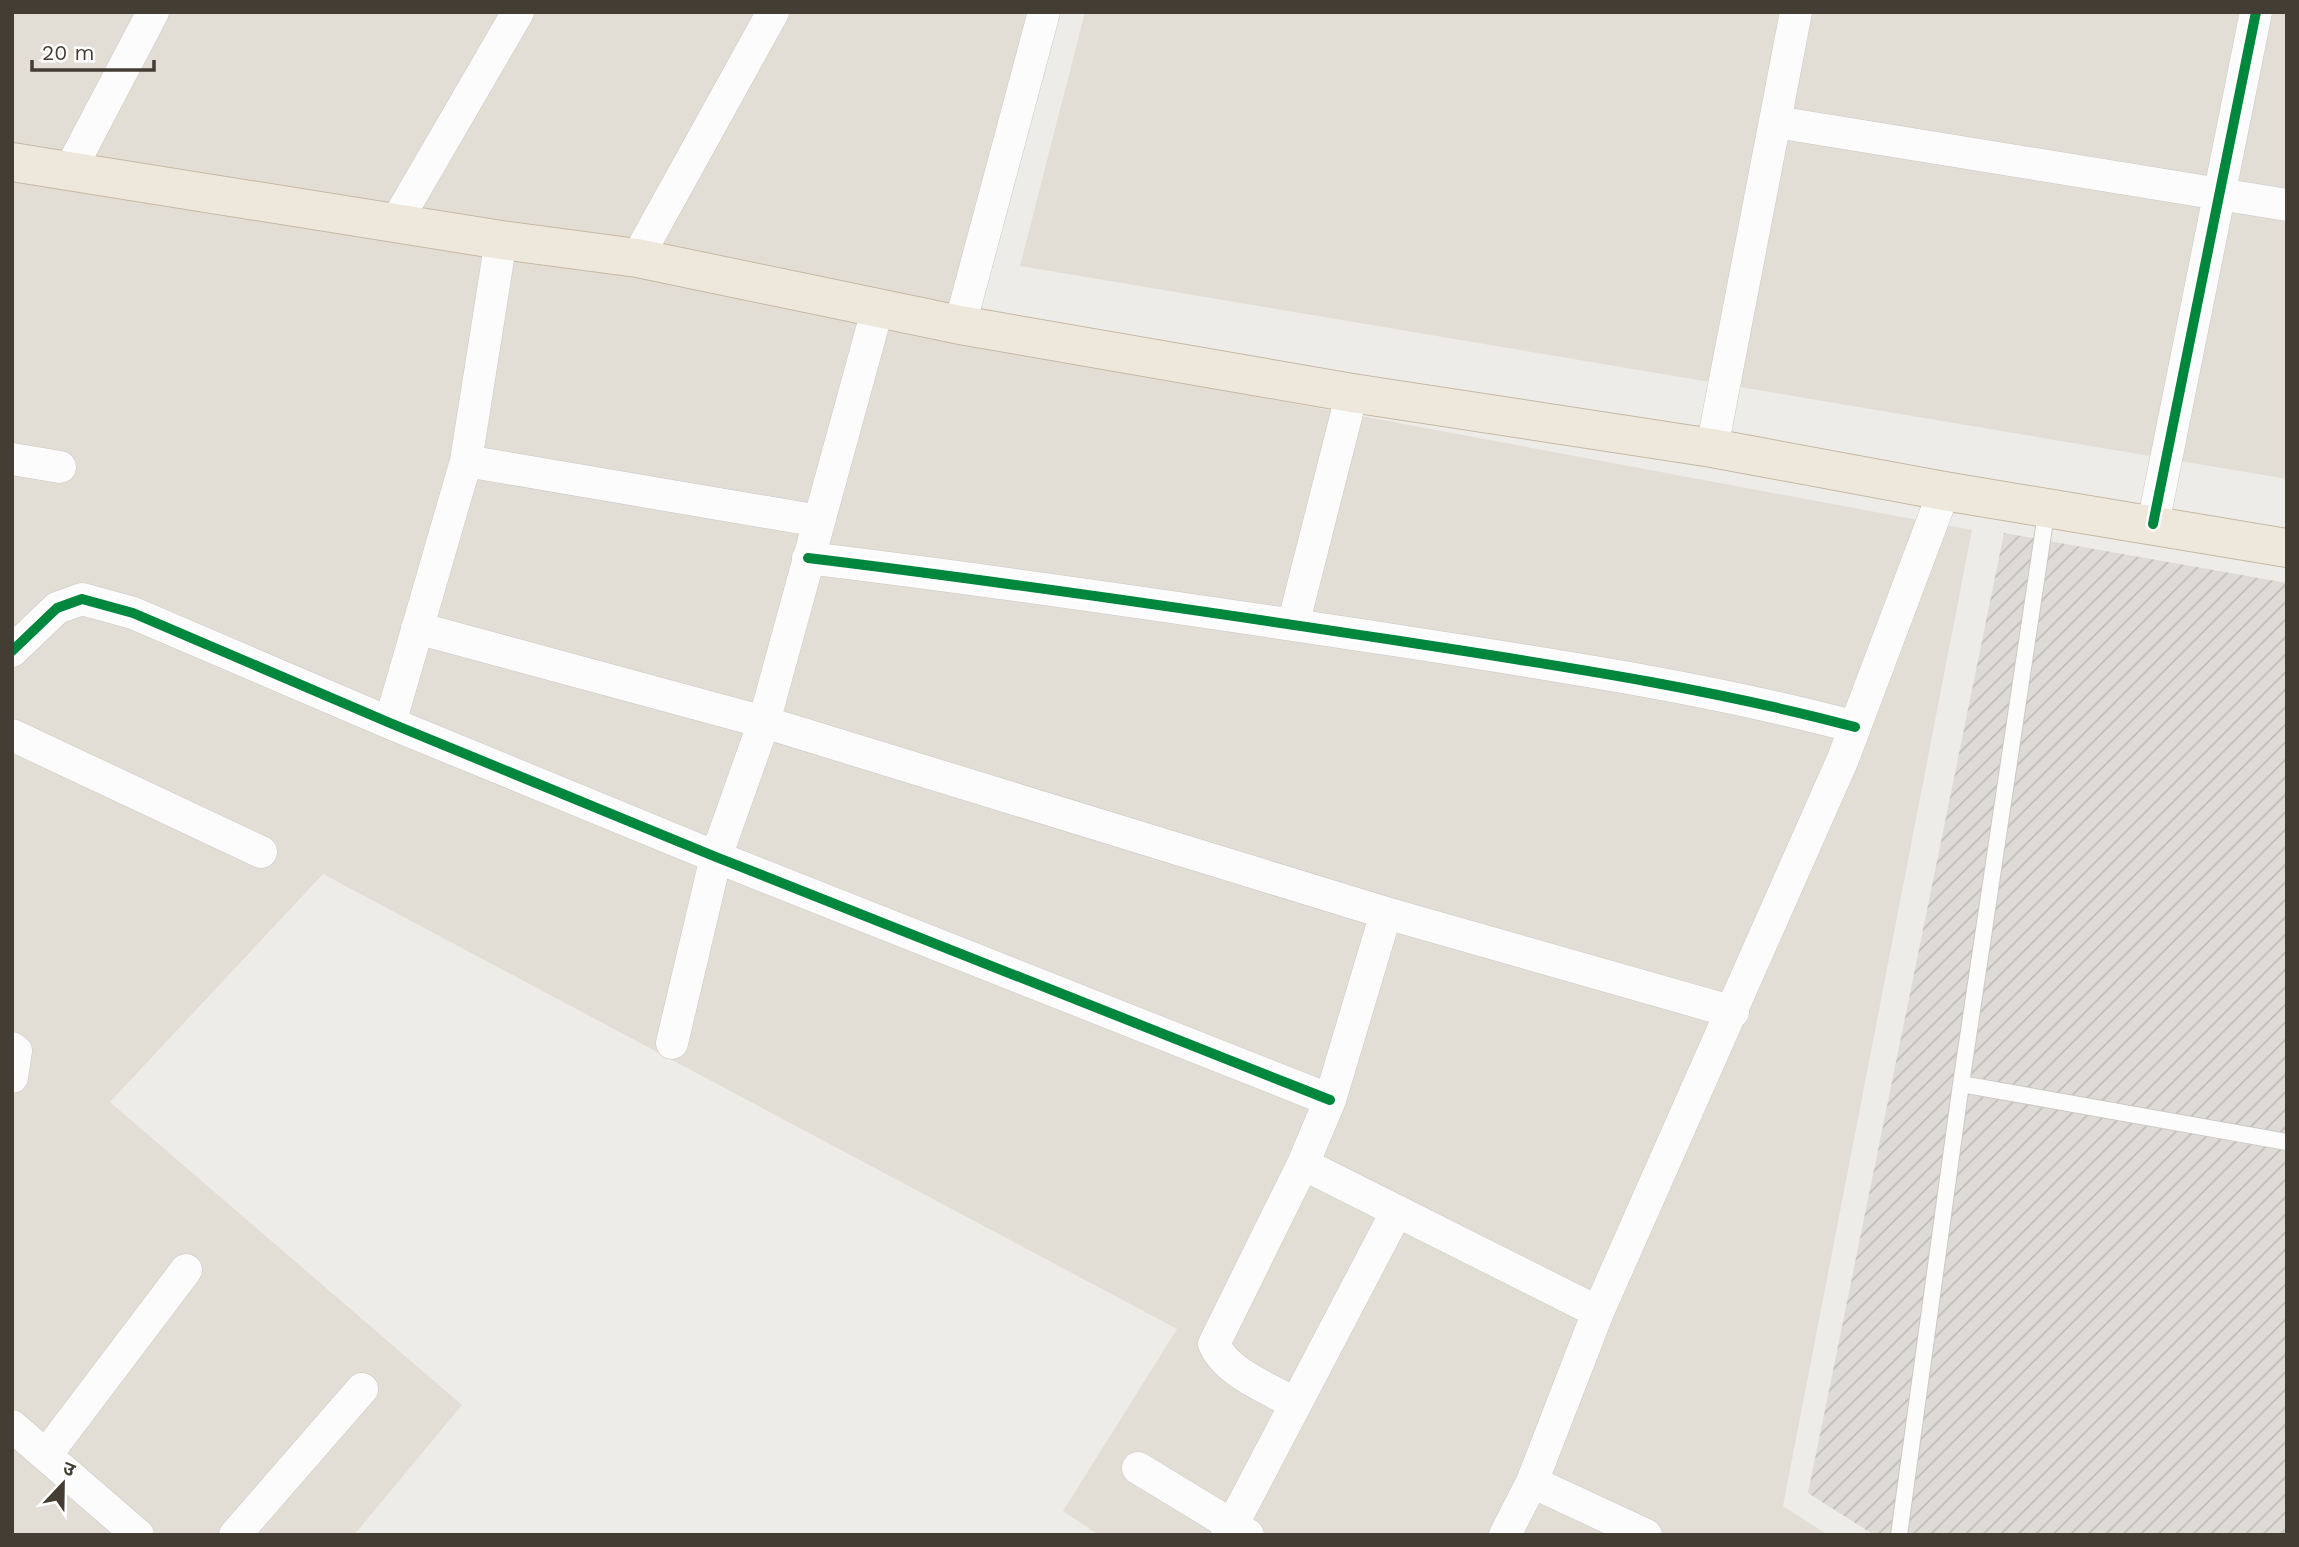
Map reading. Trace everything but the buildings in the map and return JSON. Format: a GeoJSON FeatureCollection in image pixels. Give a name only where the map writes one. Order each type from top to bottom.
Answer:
{"type":"FeatureCollection","features":[{"type":"Feature","properties":{"kind":"highway"},"geometry":{"type":"LineString","coordinates":[[12,162],[501,240],[637,258],[960,326],[1352,393],[1712,448],[1944,491],[2287,548]]}},
{"type":"Feature","properties":{"kind":"street"},"geometry":{"type":"LineString","coordinates":[[69,172],[153,12]]}},
{"type":"Feature","properties":{"kind":"street"},"geometry":{"type":"LineString","coordinates":[[396,222],[518,12]]}},
{"type":"Feature","properties":{"kind":"street"},"geometry":{"type":"LineString","coordinates":[[637,258],[773,12]]}},
{"type":"Feature","properties":{"kind":"street"},"geometry":{"type":"LineString","coordinates":[[960,326],[1044,12]]}},
{"type":"Feature","properties":{"kind":"street"},"geometry":{"type":"LineString","coordinates":[[1712,448],[1796,12]]}},
{"type":"Feature","properties":{"kind":"street"},"geometry":{"type":"LineString","coordinates":[[2153,524],[2256,12]]}},
{"type":"Feature","properties":{"kind":"street"},"geometry":{"type":"LineString","coordinates":[[1776,122],[2287,205]]}},
{"type":"Feature","properties":{"kind":"street"},"geometry":{"type":"LineString","coordinates":[[390,723],[466,461],[501,240]]}},
{"type":"Feature","properties":{"kind":"street"},"geometry":{"type":"LineString","coordinates":[[672,1043],[716,857],[764,722],[878,307]]}},
{"type":"Feature","properties":{"kind":"street"},"geometry":{"type":"LineString","coordinates":[[1293,625],[1352,393]]}},
{"type":"Feature","properties":{"kind":"street"},"geometry":{"type":"LineString","coordinates":[[12,459],[60,467]]}},
{"type":"Feature","properties":{"kind":"street"},"geometry":{"type":"LineString","coordinates":[[466,461],[819,520]]}},
{"type":"Feature","properties":{"kind":"street"},"geometry":{"type":"LineString","coordinates":[[1505,1535],[1532,1482],[1598,1312],[1733,1012],[1855,727],[1944,491]]}},
{"type":"Feature","properties":{"kind":"street"},"geometry":{"type":"LineString","coordinates":[[808,558],[1069,590],[1642,679],[1766,703],[1855,727]]}},
{"type":"Feature","properties":{"kind":"street"},"geometry":{"type":"LineString","coordinates":[[12,651],[57,608],[82,599],[133,612],[390,723],[716,857],[1330,1100]]}},
{"type":"Feature","properties":{"kind":"street"},"geometry":{"type":"LineString","coordinates":[[417,628],[764,722],[1386,913],[1733,1012]]}},
{"type":"Feature","properties":{"kind":"street"},"geometry":{"type":"LineString","coordinates":[[12,735],[261,852]]}},
{"type":"Feature","properties":{"kind":"street"},"geometry":{"type":"LineString","coordinates":[[1296,1404],[1240,1373],[1219,1357],[1214,1344],[1303,1164],[1330,1100],[1386,913]]}},
{"type":"Feature","properties":{"kind":"street"},"geometry":{"type":"LineString","coordinates":[[12,1048],[16,1051],[12,1077]]}},
{"type":"Feature","properties":{"kind":"street"},"geometry":{"type":"LineString","coordinates":[[1303,1164],[1598,1312]]}},
{"type":"Feature","properties":{"kind":"street"},"geometry":{"type":"LineString","coordinates":[[1138,1468],[1236,1532],[1296,1404],[1397,1212]]}},
{"type":"Feature","properties":{"kind":"street"},"geometry":{"type":"LineString","coordinates":[[46,1455],[186,1270]]}},
{"type":"Feature","properties":{"kind":"street"},"geometry":{"type":"LineString","coordinates":[[234,1535],[362,1389]]}},
{"type":"Feature","properties":{"kind":"street"},"geometry":{"type":"LineString","coordinates":[[12,1426],[138,1535]]}},
{"type":"Feature","properties":{"kind":"street"},"geometry":{"type":"LineString","coordinates":[[1532,1482],[1646,1535]]}},
{"type":"Feature","properties":{"kind":"lane"},"geometry":{"type":"LineString","coordinates":[[1899,1535],[1961,1084],[2047,507]]}},
{"type":"Feature","properties":{"kind":"lane"},"geometry":{"type":"LineString","coordinates":[[1961,1084],[2287,1142]]}},
{"type":"Feature","properties":{"kind":"shaded area"},"geometry":{"type":"Polygon","coordinates":[[[12,12],[1042,12],[969,343],[1972,530],[1783,1506],[1828,1535],[1099,1535],[1063,1511],[1177,1329],[323,874],[110,1102],[462,1405],[354,1535],[12,1535],[12,12]]]}},
{"type":"Feature","properties":{"kind":"shaded area"},"geometry":{"type":"Polygon","coordinates":[[[1085,12],[2287,12],[2287,479],[1020,266],[1085,12]]]}},
{"type":"Feature","properties":{"kind":"shaded area"},"geometry":{"type":"Polygon","coordinates":[[[2004,533],[2287,583],[2287,1535],[1874,1535],[1808,1493],[2004,533]]]}},
{"type":"Feature","properties":{"kind":"cycle path"},"geometry":{"type":"LineString","coordinates":[[2153,524],[2256,12]]}},
{"type":"Feature","properties":{"kind":"cycle path"},"geometry":{"type":"LineString","coordinates":[[808,558],[1104,597],[1515,659],[1742,700],[1855,727]]}},
{"type":"Feature","properties":{"kind":"cycle path"},"geometry":{"type":"LineString","coordinates":[[12,651],[57,608],[82,599],[133,613],[390,723],[716,857],[1330,1100]]}}]}
